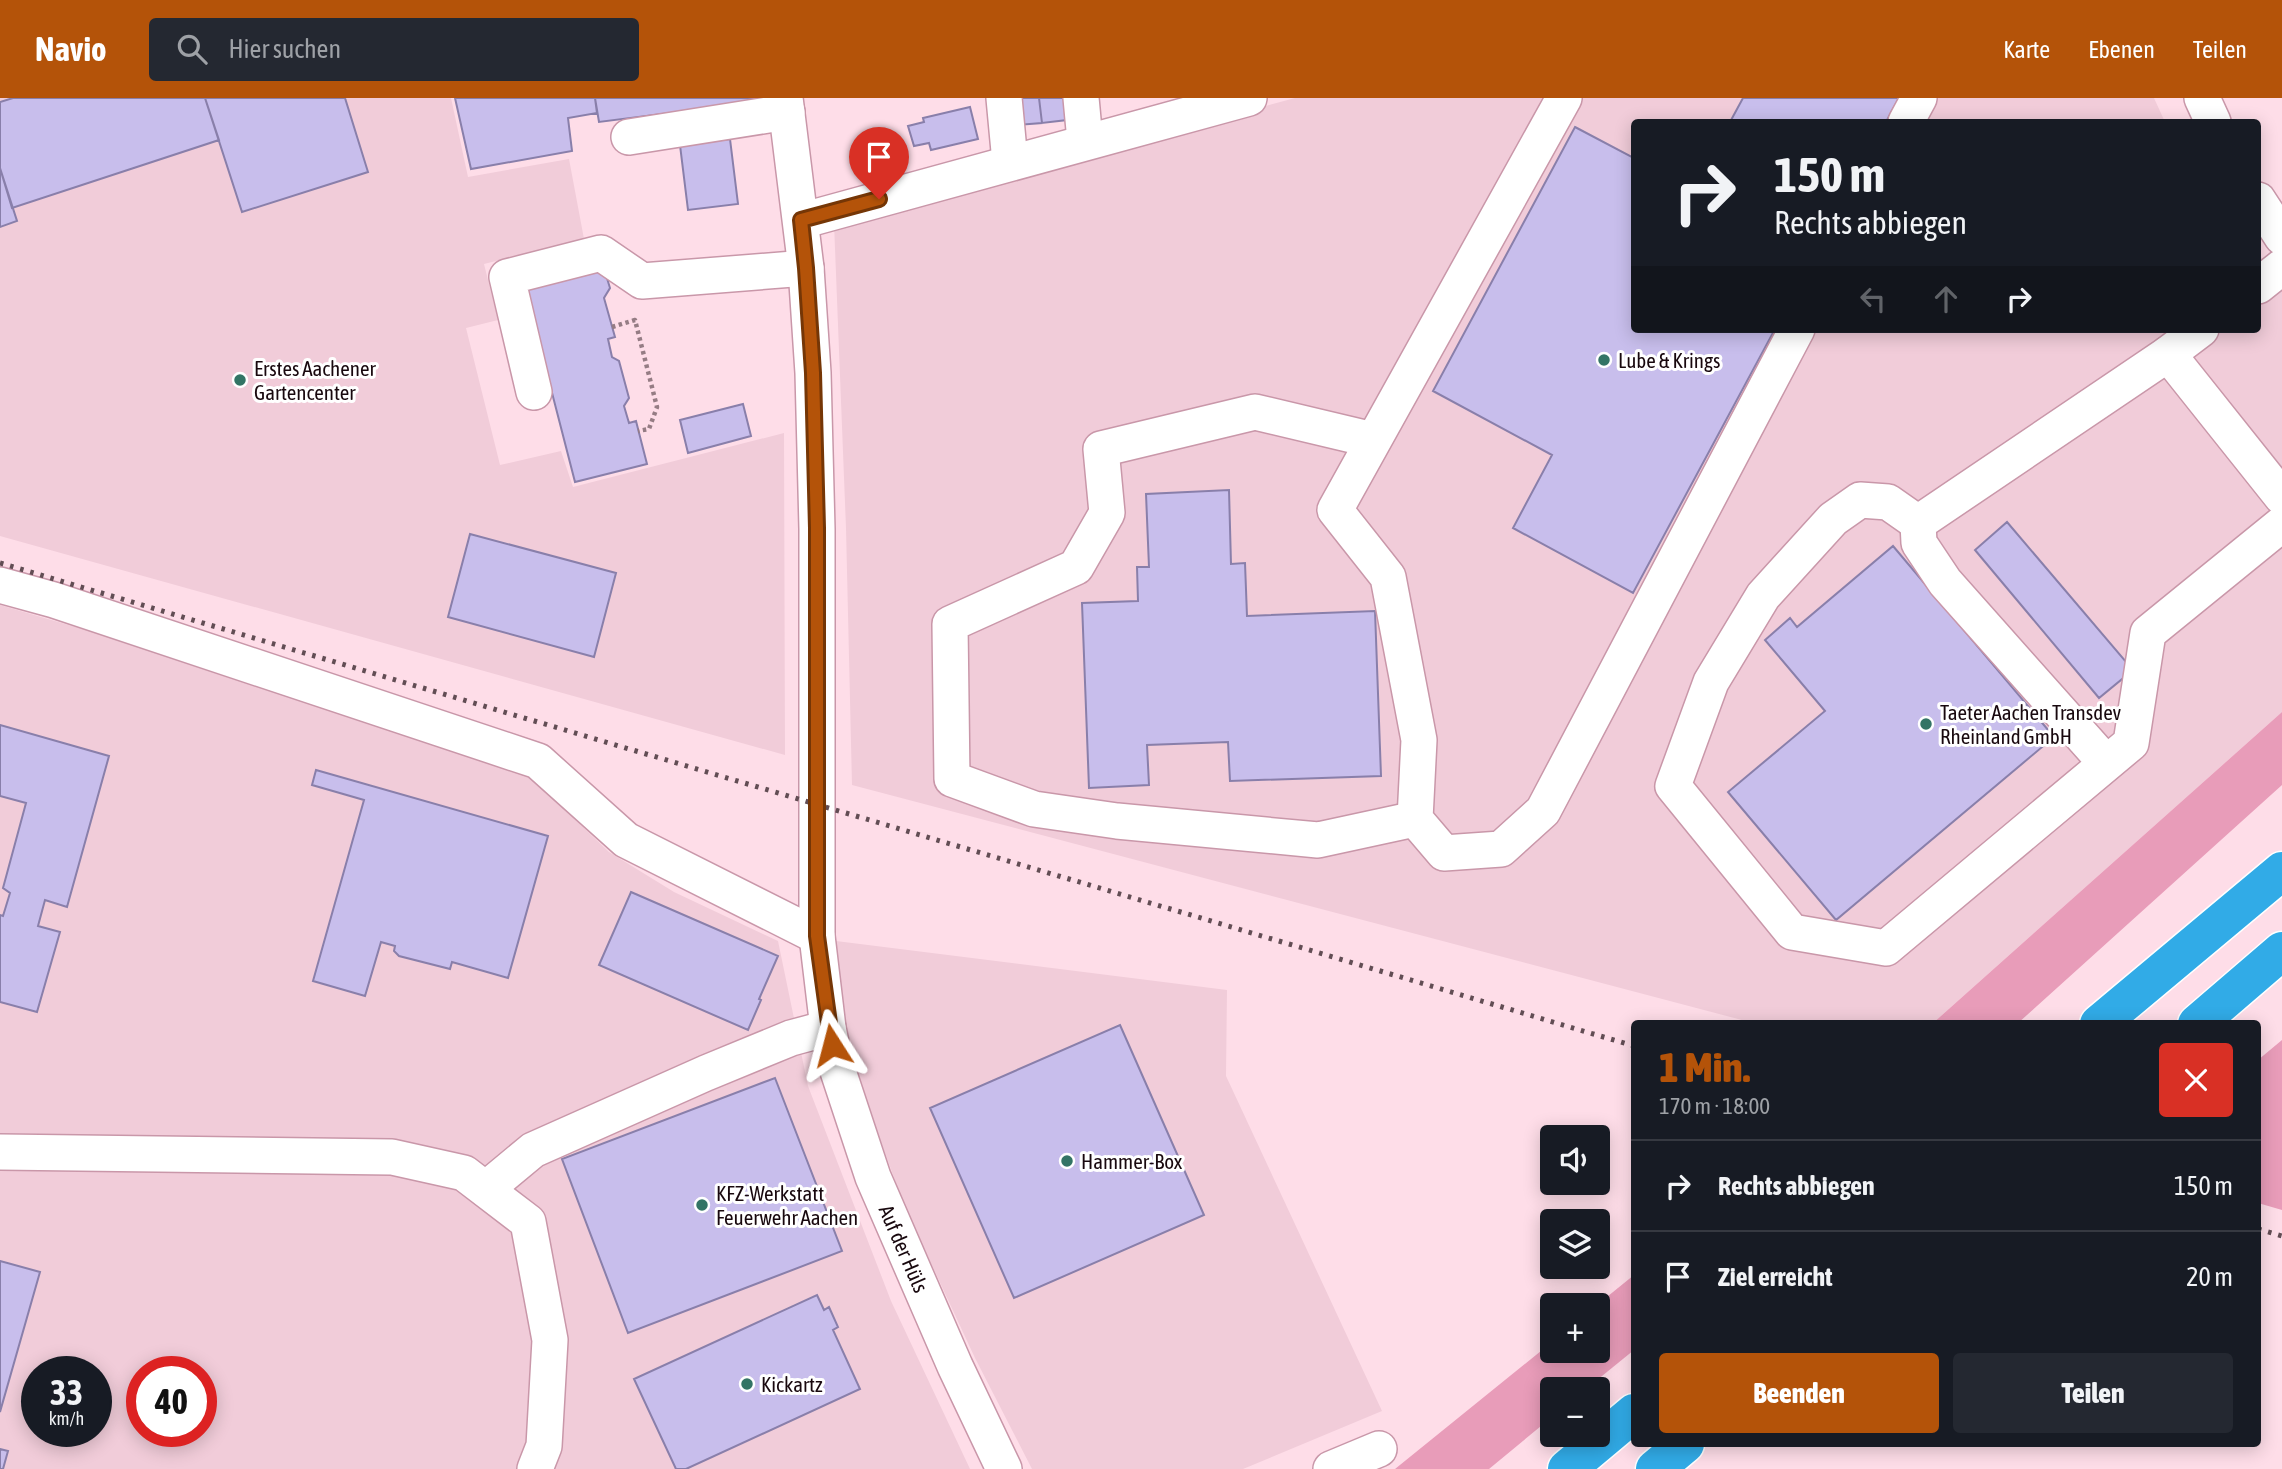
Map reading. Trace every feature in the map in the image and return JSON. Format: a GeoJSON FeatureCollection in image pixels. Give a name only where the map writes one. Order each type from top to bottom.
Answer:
{"type":"FeatureCollection","features":[{"type":"Feature","properties":{"kind":"highway"},"geometry":{"type":"LineString","coordinates":[[2104,1020],[2282,871]]}},
{"type":"Feature","properties":{"kind":"highway"},"geometry":{"type":"LineString","coordinates":[[2202,1020],[2282,951]]}},
{"type":"Feature","properties":{"kind":"highway"},"geometry":{"type":"LineString","coordinates":[[1567,1469],[1631,1416]]}},
{"type":"Feature","properties":{"kind":"highway"},"geometry":{"type":"LineString","coordinates":[[1655,1469],[1681,1447]]}},
{"type":"Feature","properties":{"kind":"street"},"geometry":{"type":"LineString","coordinates":[[1004,98],[1010,162]]}},
{"type":"Feature","properties":{"kind":"street"},"geometry":{"type":"LineString","coordinates":[[1081,98],[1085,142]]}},
{"type":"Feature","properties":{"kind":"street"},"geometry":{"type":"LineString","coordinates":[[801,220],[1249,98]]}},
{"type":"Feature","properties":{"kind":"street"},"geometry":{"type":"LineString","coordinates":[[1564,98],[1335,510],[1388,577],[1419,740],[1415,820],[1444,853],[1501,849],[1542,811],[1795,333]]}},
{"type":"Feature","properties":{"kind":"street"},"geometry":{"type":"LineString","coordinates":[[1908,119],[1919,98]]}},
{"type":"Feature","properties":{"kind":"street"},"geometry":{"type":"LineString","coordinates":[[2202,98],[2212,119]]}},
{"type":"Feature","properties":{"kind":"street"},"geometry":{"type":"LineString","coordinates":[[629,137],[786,105]]}},
{"type":"Feature","properties":{"kind":"street","name":"Auf der Hüls"},"geometry":{"type":"LineString","coordinates":[[786,105],[806,268],[813,373],[817,528],[817,936],[828,1028],[835,1062],[873,1177],[955,1366],[1004,1469]]}},
{"type":"Feature","properties":{"kind":"street"},"geometry":{"type":"LineString","coordinates":[[2261,204],[2280,231]]}},
{"type":"Feature","properties":{"kind":"street"},"geometry":{"type":"LineString","coordinates":[[534,392],[507,278],[601,253],[642,281],[806,268]]}},
{"type":"Feature","properties":{"kind":"street"},"geometry":{"type":"LineString","coordinates":[[2261,284],[2282,267]]}},
{"type":"Feature","properties":{"kind":"street"},"geometry":{"type":"LineString","coordinates":[[1918,523],[2196,333]]}},
{"type":"Feature","properties":{"kind":"street"},"geometry":{"type":"LineString","coordinates":[[2168,354],[2282,497]]}},
{"type":"Feature","properties":{"kind":"street"},"geometry":{"type":"LineString","coordinates":[[1373,440],[1255,412],[1101,449],[1107,513],[1076,567],[950,624],[952,779],[1034,809],[1117,821],[1318,839],[1415,820]]}},
{"type":"Feature","properties":{"kind":"street"},"geometry":{"type":"LineString","coordinates":[[1918,523],[1888,502],[1860,500],[1833,519],[1763,596],[1711,682],[1673,786],[1792,932],[1886,948],[2131,743],[2148,633],[2282,524]]}},
{"type":"Feature","properties":{"kind":"street"},"geometry":{"type":"LineString","coordinates":[[1918,523],[1919,543],[1945,582],[2106,763]]}},
{"type":"Feature","properties":{"kind":"street"},"geometry":{"type":"LineString","coordinates":[[0,584],[538,761],[626,841],[817,936]]}},
{"type":"Feature","properties":{"kind":"street"},"geometry":{"type":"LineString","coordinates":[[486,1189],[533,1150],[718,1068],[791,1038],[828,1028]]}},
{"type":"Feature","properties":{"kind":"street"},"geometry":{"type":"LineString","coordinates":[[0,1152],[392,1157],[464,1173],[528,1222],[550,1340],[544,1446],[535,1469]]}},
{"type":"Feature","properties":{"kind":"street"},"geometry":{"type":"LineString","coordinates":[[1331,1469],[1379,1448]]}},
{"type":"Feature","properties":{"kind":"path"},"geometry":{"type":"LineString","coordinates":[[612,327],[635,320],[657,407],[649,429],[638,431]]}},
{"type":"Feature","properties":{"kind":"shaded area","name":"Erstes Aachener Gartencenter"},"geometry":{"type":"Polygon","coordinates":[[[0,98],[451,98],[468,177],[569,159],[584,239],[484,264],[498,320],[466,328],[500,465],[561,451],[573,487],[784,433],[785,755],[0,536],[0,98]]]}},
{"type":"Feature","properties":{"kind":"shaded area"},"geometry":{"type":"Polygon","coordinates":[[[1295,98],[2154,98],[2164,119],[1631,119],[1631,333],[2261,333],[2261,257],[2282,286],[2282,712],[1936,1020],[1742,1020],[852,785],[846,528],[834,223],[1295,98]]]}},
{"type":"Feature","properties":{"kind":"shaded area"},"geometry":{"type":"Polygon","coordinates":[[[0,605],[144,647],[523,770],[609,852],[674,892],[778,941],[808,1086],[891,1301],[970,1469],[0,1469],[0,605]]]}},
{"type":"Feature","properties":{"kind":"shaded area"},"geometry":{"type":"Polygon","coordinates":[[[2282,712],[2282,785],[2021,1020],[1936,1020],[2282,712]]]}},
{"type":"Feature","properties":{"kind":"shaded area"},"geometry":{"type":"Polygon","coordinates":[[[836,941],[1227,990],[1226,1076],[1382,1411],[1243,1469],[1032,1469],[975,1358],[904,1205],[849,1054],[836,941]]]}},
{"type":"Feature","properties":{"kind":"shaded area"},"geometry":{"type":"Polygon","coordinates":[[[2282,1040],[2282,1210],[2261,1204],[2261,1058],[2282,1040]]]}},
{"type":"Feature","properties":{"kind":"shaded area"},"geometry":{"type":"Polygon","coordinates":[[[1631,1277],[1631,1352],[1601,1377],[1540,1377],[1540,1427],[1489,1469],[1395,1469],[1540,1352],[1540,1363],[1610,1363],[1610,1294],[1631,1277]]]}},
{"type":"Feature","properties":{"kind":"building"},"geometry":{"type":"Polygon","coordinates":[[[13,98],[205,98],[219,140],[12,208],[0,168],[0,102],[13,98]]]}},
{"type":"Feature","properties":{"kind":"building"},"geometry":{"type":"Polygon","coordinates":[[[205,98],[345,98],[368,172],[242,212],[205,98]]]}},
{"type":"Feature","properties":{"kind":"building"},"geometry":{"type":"Polygon","coordinates":[[[455,98],[595,98],[597,113],[568,118],[572,151],[471,169],[455,98]]]}},
{"type":"Feature","properties":{"kind":"building"},"geometry":{"type":"Polygon","coordinates":[[[595,98],[756,98],[757,102],[599,122],[595,98]]]}},
{"type":"Feature","properties":{"kind":"building"},"geometry":{"type":"Polygon","coordinates":[[[1012,98],[1039,98],[1042,123],[1017,125],[1012,98]]]}},
{"type":"Feature","properties":{"kind":"building"},"geometry":{"type":"Polygon","coordinates":[[[1039,98],[1067,98],[1067,120],[1042,123],[1039,98]]]}},
{"type":"Feature","properties":{"kind":"building"},"geometry":{"type":"Polygon","coordinates":[[[1743,98],[1899,98],[1888,119],[1732,119],[1743,98]]]}},
{"type":"Feature","properties":{"kind":"building"},"geometry":{"type":"Polygon","coordinates":[[[970,107],[978,139],[931,150],[929,143],[914,146],[908,126],[924,122],[923,118],[970,107]]]}},
{"type":"Feature","properties":{"kind":"building","name":"Lube & Krings"},"geometry":{"type":"Polygon","coordinates":[[[1575,127],[1631,156],[1631,333],[1773,333],[1633,593],[1513,528],[1552,455],[1433,391],[1575,127]]]}},
{"type":"Feature","properties":{"kind":"building"},"geometry":{"type":"Polygon","coordinates":[[[730,139],[738,204],[688,210],[680,145],[730,139]]]}},
{"type":"Feature","properties":{"kind":"building"},"geometry":{"type":"Polygon","coordinates":[[[0,168],[17,221],[0,227],[0,168]]]}},
{"type":"Feature","properties":{"kind":"building"},"geometry":{"type":"Polygon","coordinates":[[[596,270],[606,275],[610,288],[604,298],[615,337],[608,339],[612,357],[619,361],[629,398],[624,406],[629,423],[636,421],[647,464],[575,482],[525,288],[596,270]]]}},
{"type":"Feature","properties":{"kind":"building"},"geometry":{"type":"Polygon","coordinates":[[[743,404],[751,436],[688,453],[680,420],[743,404]]]}},
{"type":"Feature","properties":{"kind":"building"},"geometry":{"type":"Polygon","coordinates":[[[1229,490],[1231,564],[1245,563],[1247,616],[1375,611],[1381,776],[1230,781],[1228,742],[1147,745],[1149,785],[1089,788],[1082,603],[1138,601],[1137,567],[1149,567],[1146,494],[1229,490]]]}},
{"type":"Feature","properties":{"kind":"building","name":"Taeter Aachen Transdev Rheinland GmbH"},"geometry":{"type":"Polygon","coordinates":[[[2007,522],[2133,670],[2099,698],[1975,550],[2007,522]]]}},
{"type":"Feature","properties":{"kind":"building"},"geometry":{"type":"Polygon","coordinates":[[[470,534],[616,573],[594,657],[448,617],[470,534]]]}},
{"type":"Feature","properties":{"kind":"building","name":"Taeter Aachen Transdev Rheinland GmbH"},"geometry":{"type":"Polygon","coordinates":[[[1893,546],[2054,737],[1836,920],[1728,792],[1825,711],[1765,640],[1790,618],[1797,627],[1893,546]]]}},
{"type":"Feature","properties":{"kind":"building"},"geometry":{"type":"Polygon","coordinates":[[[0,725],[109,756],[67,907],[45,900],[38,926],[60,932],[37,1012],[0,1002],[0,915],[3,916],[10,893],[3,888],[26,803],[0,796],[0,725]]]}},
{"type":"Feature","properties":{"kind":"building"},"geometry":{"type":"Polygon","coordinates":[[[316,770],[548,836],[508,978],[452,962],[450,969],[399,956],[394,951],[395,946],[381,942],[365,996],[313,981],[364,800],[312,785],[316,770]]]}},
{"type":"Feature","properties":{"kind":"building"},"geometry":{"type":"Polygon","coordinates":[[[631,892],[778,956],[748,1030],[599,965],[631,892]]]}},
{"type":"Feature","properties":{"kind":"building","name":"Hammer-Box"},"geometry":{"type":"Polygon","coordinates":[[[1120,1025],[1204,1215],[1014,1298],[930,1108],[1120,1025]]]}},
{"type":"Feature","properties":{"kind":"building","name":"KFZ-Werkstatt Feuerwehr Aachen"},"geometry":{"type":"Polygon","coordinates":[[[775,1078],[842,1251],[628,1333],[562,1159],[775,1078]]]}},
{"type":"Feature","properties":{"kind":"building"},"geometry":{"type":"Polygon","coordinates":[[[0,1261],[40,1272],[0,1412],[0,1261]]]}},
{"type":"Feature","properties":{"kind":"building","name":"Kickartz"},"geometry":{"type":"Polygon","coordinates":[[[817,1295],[824,1310],[829,1307],[838,1327],[833,1330],[860,1389],[686,1469],[676,1469],[634,1379],[817,1295]]]}},
{"type":"Feature","properties":{"kind":"building"},"geometry":{"type":"Polygon","coordinates":[[[0,1449],[8,1451],[3,1469],[0,1469],[0,1449]]]}},
{"type":"Feature","properties":{"kind":"railway"},"geometry":{"type":"LineString","coordinates":[[0,563],[1631,1045]]}},
{"type":"Feature","properties":{"kind":"railway"},"geometry":{"type":"LineString","coordinates":[[2261,1230],[2282,1236]]}},
{"type":"Feature","properties":{"kind":"place","name":"Lube & Krings"},"geometry":{"type":"Point","coordinates":[1604,360]}},
{"type":"Feature","properties":{"kind":"place","name":"Erstes Aachener Gartencenter"},"geometry":{"type":"Point","coordinates":[240,380]}},
{"type":"Feature","properties":{"kind":"place","name":"Taeter Aachen Transdev Rheinland GmbH"},"geometry":{"type":"Point","coordinates":[1926,724]}},
{"type":"Feature","properties":{"kind":"place","name":"Hammer-Box"},"geometry":{"type":"Point","coordinates":[1067,1161]}},
{"type":"Feature","properties":{"kind":"place","name":"KFZ-Werkstatt Feuerwehr Aachen"},"geometry":{"type":"Point","coordinates":[702,1205]}},
{"type":"Feature","properties":{"kind":"place","name":"Kickartz"},"geometry":{"type":"Point","coordinates":[747,1384]}},
{"type":"Feature","properties":{"kind":"route"},"geometry":{"type":"LineString","coordinates":[[832,1045],[817,936],[817,528],[813,373],[801,220],[879,199]]}}]}
